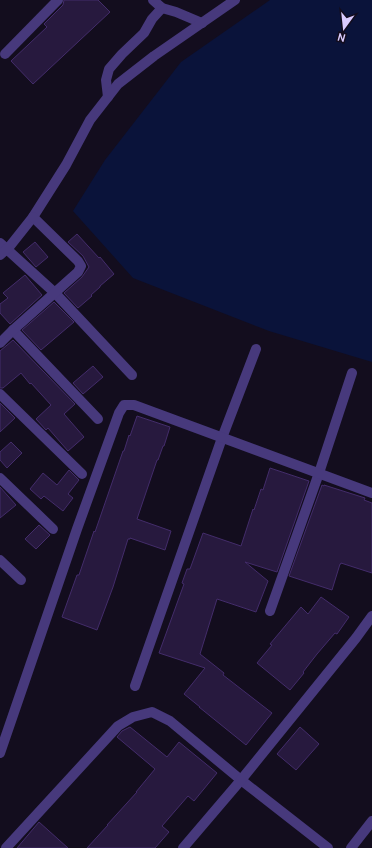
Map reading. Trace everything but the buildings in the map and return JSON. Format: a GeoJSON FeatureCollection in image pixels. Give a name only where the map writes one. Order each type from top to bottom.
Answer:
{"type":"FeatureCollection","features":[{"type":"Feature","properties":{"kind":"street"},"geometry":{"type":"LineString","coordinates":[[5,54],[58,0]]}},
{"type":"Feature","properties":{"kind":"street"},"geometry":{"type":"LineString","coordinates":[[153,0],[162,8],[202,23]]}},
{"type":"Feature","properties":{"kind":"street"},"geometry":{"type":"LineString","coordinates":[[132,375],[55,293],[2,249],[33,217],[66,165],[90,120],[118,84],[154,56],[235,0]]}},
{"type":"Feature","properties":{"kind":"street"},"geometry":{"type":"LineString","coordinates":[[108,97],[106,80],[108,69],[144,33],[152,19],[162,8]]}},
{"type":"Feature","properties":{"kind":"street"},"geometry":{"type":"LineString","coordinates":[[0,343],[78,272],[80,266],[78,261],[33,217]]}},
{"type":"Feature","properties":{"kind":"street"},"geometry":{"type":"LineString","coordinates":[[13,330],[98,419]]}},
{"type":"Feature","properties":{"kind":"street"},"geometry":{"type":"LineString","coordinates":[[135,686],[222,438],[256,349]]}},
{"type":"Feature","properties":{"kind":"street"},"geometry":{"type":"LineString","coordinates":[[270,611],[319,474],[352,373]]}},
{"type":"Feature","properties":{"kind":"street"},"geometry":{"type":"LineString","coordinates":[[0,394],[82,474]]}},
{"type":"Feature","properties":{"kind":"street"},"geometry":{"type":"LineString","coordinates":[[0,753],[77,529],[119,413],[124,406],[134,405],[372,493]]}},
{"type":"Feature","properties":{"kind":"street"},"geometry":{"type":"LineString","coordinates":[[0,478],[54,528]]}},
{"type":"Feature","properties":{"kind":"street"},"geometry":{"type":"LineString","coordinates":[[0,560],[21,580]]}},
{"type":"Feature","properties":{"kind":"street"},"geometry":{"type":"LineString","coordinates":[[183,848],[241,780],[356,638],[372,616]]}},
{"type":"Feature","properties":{"kind":"street"},"geometry":{"type":"LineString","coordinates":[[6,848],[118,726],[133,717],[152,712],[170,721],[241,780],[328,848]]}},
{"type":"Feature","properties":{"kind":"street"},"geometry":{"type":"LineString","coordinates":[[351,848],[372,821]]}},
{"type":"Feature","properties":{"kind":"water"},"geometry":{"type":"Polygon","coordinates":[[[270,0],[372,0],[372,362],[269,331],[133,278],[73,211],[105,160],[181,62],[270,0]]]}}]}
